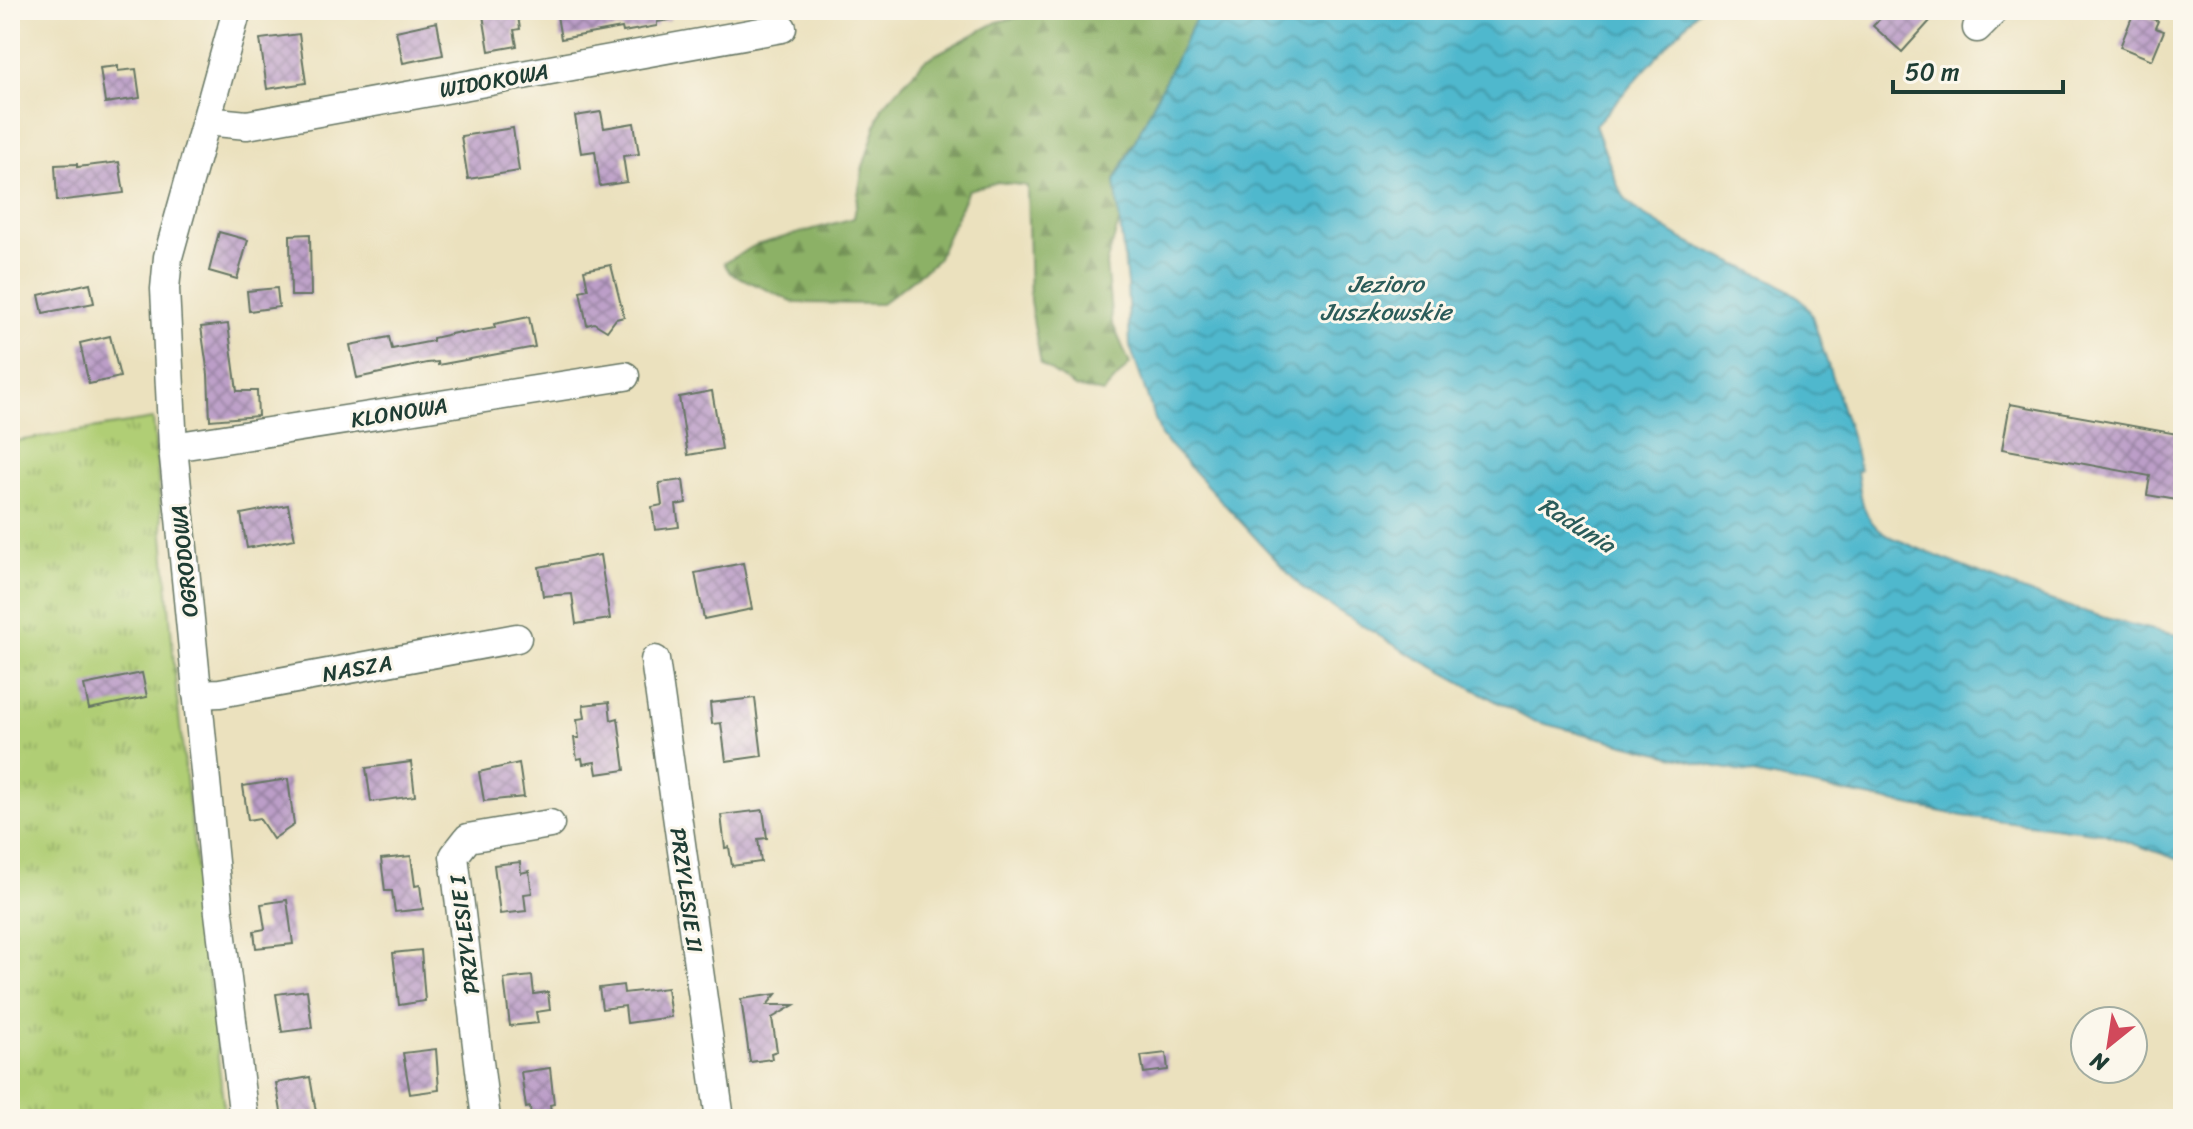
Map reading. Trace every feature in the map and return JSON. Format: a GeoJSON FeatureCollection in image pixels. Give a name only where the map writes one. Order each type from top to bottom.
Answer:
{"type":"FeatureCollection","features":[{"type":"Feature","properties":{"kind":"street","name":"OGRODOWA"},"geometry":{"type":"LineString","coordinates":[[237,10],[168,257],[166,278],[173,447],[219,913],[244,1119]]}},
{"type":"Feature","properties":{"kind":"street","name":"WIDOKOWA"},"geometry":{"type":"LineString","coordinates":[[206,121],[247,125],[782,28]]}},
{"type":"Feature","properties":{"kind":"street","name":"KLONOWA"},"geometry":{"type":"LineString","coordinates":[[173,447],[625,376]]}},
{"type":"Feature","properties":{"kind":"street","name":"NASZA"},"geometry":{"type":"LineString","coordinates":[[197,694],[220,693],[517,638]]}},
{"type":"Feature","properties":{"kind":"street","name":"PRZYLESIE II"},"geometry":{"type":"LineString","coordinates":[[655,660],[720,1119]]}},
{"type":"Feature","properties":{"kind":"street","name":"PRZYLESIE I"},"geometry":{"type":"LineString","coordinates":[[486,1119],[454,856],[468,838],[550,824]]}},
{"type":"Feature","properties":{"kind":"green space"},"geometry":{"type":"Polygon","coordinates":[[[1048,10],[1201,10],[1115,180],[1120,220],[1106,264],[1112,322],[1130,364],[1103,393],[1075,387],[1041,364],[1030,302],[1027,186],[998,182],[968,190],[937,260],[881,304],[796,303],[730,273],[724,263],[756,245],[854,218],[863,167],[882,107],[925,60],[997,22],[1048,10]]]}},
{"type":"Feature","properties":{"kind":"green space"},"geometry":{"type":"Polygon","coordinates":[[[153,419],[177,699],[225,1119],[10,1119],[10,442],[153,419]]]}},
{"type":"Feature","properties":{"kind":"water","name":"Jezioro Juszkowskie"},"geometry":{"type":"Polygon","coordinates":[[[1200,10],[1699,10],[1595,125],[1618,186],[1626,200],[1639,212],[1689,243],[1776,282],[1800,298],[1811,313],[1851,435],[1860,470],[1857,472],[1864,508],[1872,522],[1886,535],[2069,607],[2183,636],[2183,861],[2102,833],[1963,816],[1703,764],[1530,720],[1404,651],[1304,590],[1161,436],[1130,346],[1127,284],[1115,181],[1200,10]]]}},
{"type":"Feature","properties":{"kind":"building"},"geometry":{"type":"Polygon","coordinates":[[[517,10],[520,29],[514,30],[517,46],[489,51],[483,15],[517,10]]]}},
{"type":"Feature","properties":{"kind":"building"},"geometry":{"type":"Polygon","coordinates":[[[556,10],[670,10],[670,20],[657,22],[657,26],[623,32],[622,28],[561,39],[556,10]]]}},
{"type":"Feature","properties":{"kind":"building"},"geometry":{"type":"Polygon","coordinates":[[[1888,10],[1918,10],[1930,21],[1902,52],[1873,26],[1888,10]]]}},
{"type":"Feature","properties":{"kind":"building"},"geometry":{"type":"Polygon","coordinates":[[[2134,12],[2158,21],[2155,28],[2164,31],[2152,60],[2120,47],[2134,12]]]}},
{"type":"Feature","properties":{"kind":"building"},"geometry":{"type":"Polygon","coordinates":[[[437,22],[443,55],[403,63],[396,31],[437,22]]]}},
{"type":"Feature","properties":{"kind":"building"},"geometry":{"type":"Polygon","coordinates":[[[299,34],[306,83],[267,89],[260,39],[299,34]]]}},
{"type":"Feature","properties":{"kind":"building"},"geometry":{"type":"Polygon","coordinates":[[[118,66],[118,71],[136,69],[140,98],[105,103],[100,68],[118,66]]]}},
{"type":"Feature","properties":{"kind":"building"},"geometry":{"type":"Polygon","coordinates":[[[601,112],[604,128],[634,123],[639,154],[623,156],[627,182],[600,186],[595,151],[581,153],[575,116],[601,112]]]}},
{"type":"Feature","properties":{"kind":"building"},"geometry":{"type":"Polygon","coordinates":[[[513,128],[519,171],[468,179],[461,136],[513,128]]]}},
{"type":"Feature","properties":{"kind":"building"},"geometry":{"type":"Polygon","coordinates":[[[119,162],[124,193],[57,201],[55,165],[77,164],[77,167],[119,162]]]}},
{"type":"Feature","properties":{"kind":"building"},"geometry":{"type":"Polygon","coordinates":[[[219,232],[248,240],[237,279],[209,271],[219,232]]]}},
{"type":"Feature","properties":{"kind":"building"},"geometry":{"type":"Polygon","coordinates":[[[310,234],[311,296],[291,296],[290,235],[310,234]]]}},
{"type":"Feature","properties":{"kind":"building"},"geometry":{"type":"Polygon","coordinates":[[[611,265],[624,317],[616,319],[607,331],[594,323],[587,325],[580,291],[588,289],[584,270],[611,265]]]}},
{"type":"Feature","properties":{"kind":"building"},"geometry":{"type":"Polygon","coordinates":[[[90,283],[94,303],[43,313],[39,295],[90,283]]]}},
{"type":"Feature","properties":{"kind":"building"},"geometry":{"type":"Polygon","coordinates":[[[277,288],[279,307],[249,311],[247,291],[277,288]]]}},
{"type":"Feature","properties":{"kind":"building"},"geometry":{"type":"Polygon","coordinates":[[[529,317],[535,347],[438,365],[438,362],[427,363],[357,378],[350,345],[389,337],[392,349],[460,332],[495,328],[494,324],[529,317]]]}},
{"type":"Feature","properties":{"kind":"building"},"geometry":{"type":"Polygon","coordinates":[[[228,324],[237,391],[257,391],[258,416],[210,420],[208,374],[201,327],[228,324]]]}},
{"type":"Feature","properties":{"kind":"building"},"geometry":{"type":"Polygon","coordinates":[[[110,336],[120,377],[89,384],[80,343],[110,336]]]}},
{"type":"Feature","properties":{"kind":"building"},"geometry":{"type":"Polygon","coordinates":[[[712,391],[722,449],[688,455],[679,397],[712,391]]]}},
{"type":"Feature","properties":{"kind":"building"},"geometry":{"type":"Polygon","coordinates":[[[2010,404],[2183,435],[2183,501],[2147,495],[2150,476],[2002,449],[2010,404]]]}},
{"type":"Feature","properties":{"kind":"building"},"geometry":{"type":"Polygon","coordinates":[[[683,480],[686,503],[676,505],[679,527],[655,530],[652,507],[662,505],[659,483],[683,480]]]}},
{"type":"Feature","properties":{"kind":"building"},"geometry":{"type":"Polygon","coordinates":[[[288,505],[295,539],[247,548],[241,514],[288,505]]]}},
{"type":"Feature","properties":{"kind":"building"},"geometry":{"type":"Polygon","coordinates":[[[600,555],[610,619],[576,624],[572,594],[543,596],[539,567],[600,555]]]}},
{"type":"Feature","properties":{"kind":"building"},"geometry":{"type":"Polygon","coordinates":[[[743,563],[752,609],[704,619],[695,573],[743,563]]]}},
{"type":"Feature","properties":{"kind":"building"},"geometry":{"type":"Polygon","coordinates":[[[142,673],[147,697],[89,709],[84,685],[142,673]]]}},
{"type":"Feature","properties":{"kind":"building"},"geometry":{"type":"Polygon","coordinates":[[[755,698],[762,756],[726,761],[721,723],[712,724],[710,703],[755,698]]]}},
{"type":"Feature","properties":{"kind":"building"},"geometry":{"type":"Polygon","coordinates":[[[609,702],[611,720],[618,718],[625,770],[597,774],[595,762],[583,764],[582,758],[577,759],[574,738],[579,738],[577,719],[585,718],[583,705],[609,702]]]}},
{"type":"Feature","properties":{"kind":"building"},"geometry":{"type":"Polygon","coordinates":[[[411,762],[415,796],[371,802],[366,768],[411,762]]]}},
{"type":"Feature","properties":{"kind":"building"},"geometry":{"type":"Polygon","coordinates":[[[519,763],[524,797],[484,801],[479,772],[519,763]]]}},
{"type":"Feature","properties":{"kind":"building"},"geometry":{"type":"Polygon","coordinates":[[[288,779],[294,825],[273,839],[259,818],[248,820],[243,786],[288,779]]]}},
{"type":"Feature","properties":{"kind":"building"},"geometry":{"type":"Polygon","coordinates":[[[763,810],[767,838],[758,839],[761,862],[732,866],[729,847],[725,848],[721,815],[763,810]]]}},
{"type":"Feature","properties":{"kind":"building"},"geometry":{"type":"Polygon","coordinates":[[[411,856],[415,886],[420,885],[423,909],[395,912],[392,891],[385,891],[381,859],[411,856]]]}},
{"type":"Feature","properties":{"kind":"building"},"geometry":{"type":"Polygon","coordinates":[[[520,862],[521,873],[529,871],[532,893],[524,894],[526,911],[500,914],[494,865],[520,862]]]}},
{"type":"Feature","properties":{"kind":"building"},"geometry":{"type":"Polygon","coordinates":[[[287,900],[293,944],[256,948],[254,931],[265,929],[261,904],[287,900]]]}},
{"type":"Feature","properties":{"kind":"building"},"geometry":{"type":"Polygon","coordinates":[[[421,950],[425,1001],[399,1005],[393,953],[421,950]]]}},
{"type":"Feature","properties":{"kind":"building"},"geometry":{"type":"Polygon","coordinates":[[[532,976],[534,994],[548,992],[550,1010],[536,1012],[538,1023],[510,1026],[504,979],[532,976]]]}},
{"type":"Feature","properties":{"kind":"building"},"geometry":{"type":"Polygon","coordinates":[[[623,985],[624,993],[667,988],[671,1017],[627,1023],[625,1006],[602,1009],[599,988],[623,985]]]}},
{"type":"Feature","properties":{"kind":"building"},"geometry":{"type":"Polygon","coordinates":[[[307,990],[312,1028],[282,1032],[276,994],[307,990]]]}},
{"type":"Feature","properties":{"kind":"building"},"geometry":{"type":"Polygon","coordinates":[[[776,994],[767,1005],[794,1005],[772,1018],[777,1051],[771,1053],[772,1059],[750,1062],[741,999],[776,994]]]}},
{"type":"Feature","properties":{"kind":"building"},"geometry":{"type":"Polygon","coordinates":[[[436,1049],[439,1090],[410,1094],[403,1053],[436,1049]]]}},
{"type":"Feature","properties":{"kind":"building"},"geometry":{"type":"Polygon","coordinates":[[[1166,1053],[1168,1070],[1144,1073],[1141,1056],[1166,1053]]]}},
{"type":"Feature","properties":{"kind":"building"},"geometry":{"type":"Polygon","coordinates":[[[550,1068],[554,1104],[550,1105],[552,1117],[531,1119],[530,1107],[526,1108],[521,1072],[550,1068]]]}},
{"type":"Feature","properties":{"kind":"building"},"geometry":{"type":"Polygon","coordinates":[[[310,1077],[316,1112],[282,1117],[276,1083],[310,1077]]]}},
{"type":"Feature","properties":{"kind":"water label","name":"Radunia"},"geometry":{"type":"Point","coordinates":[1577,525]}}]}
